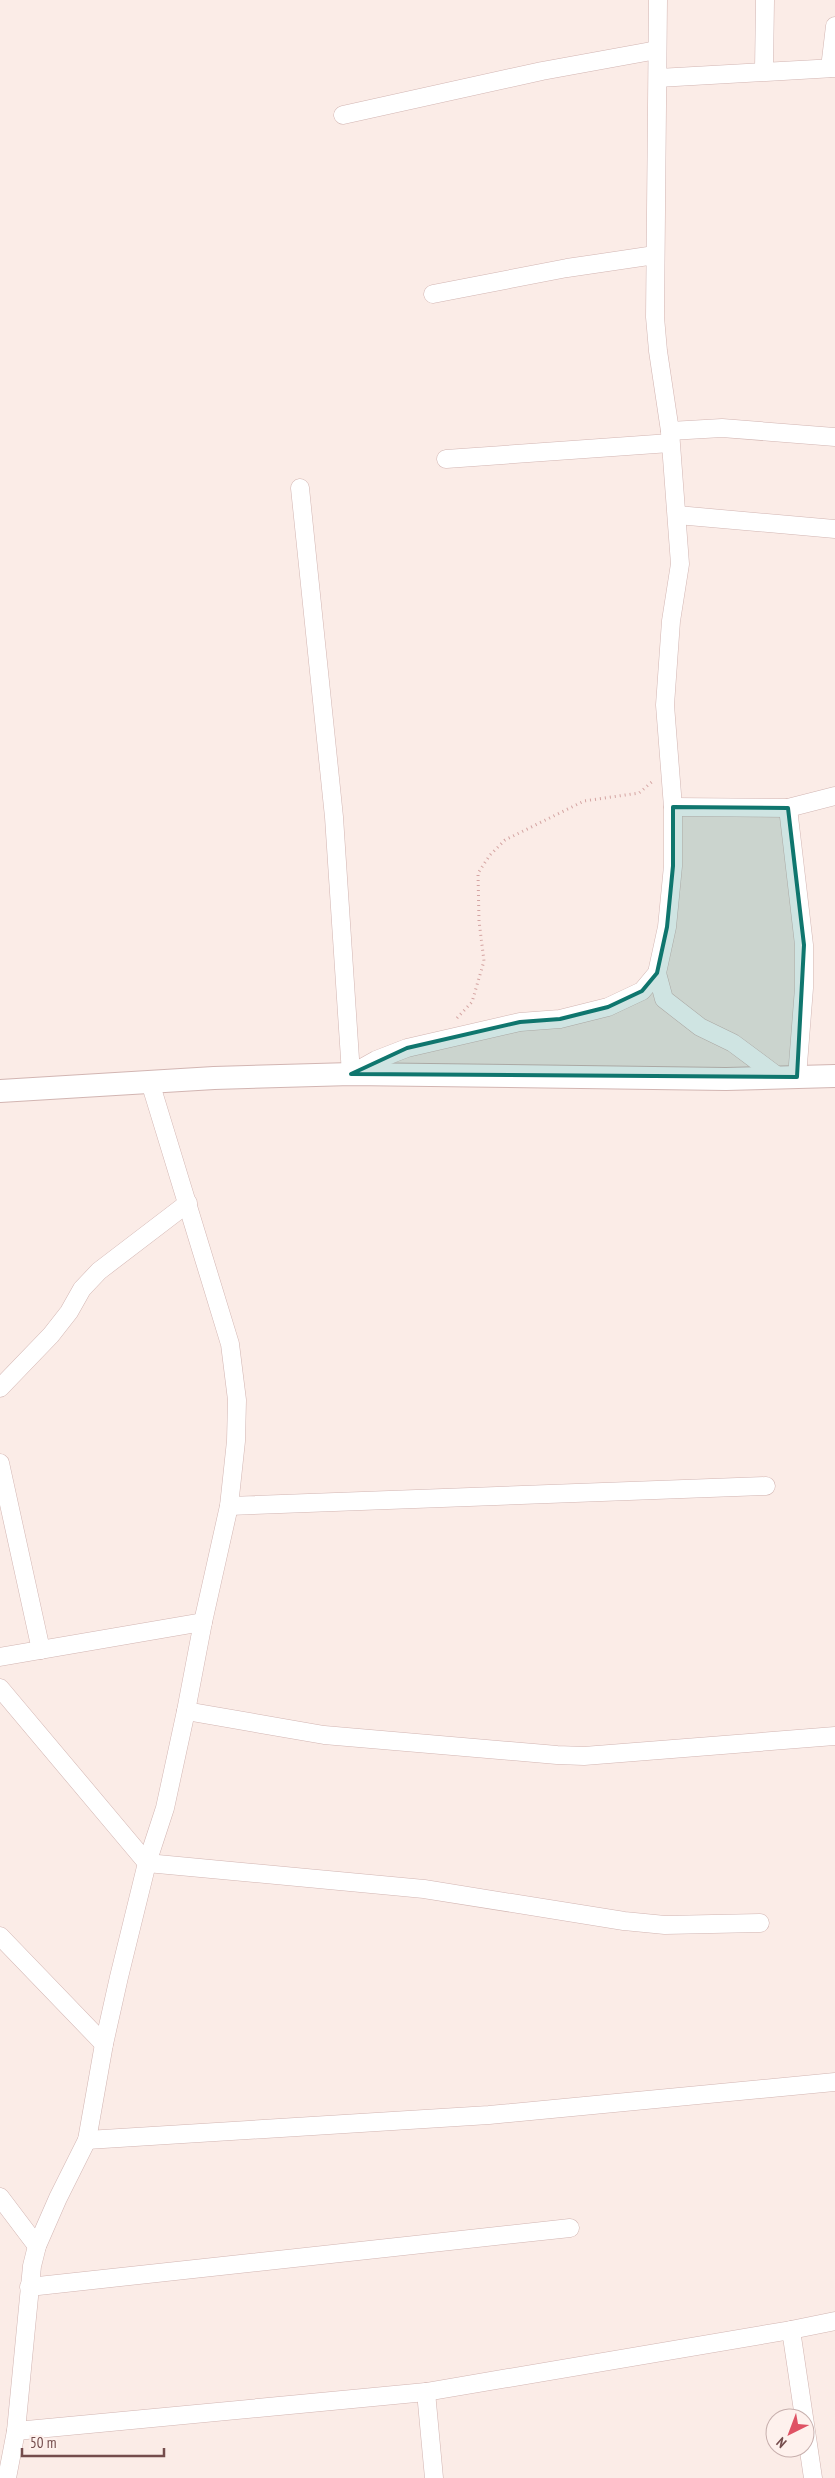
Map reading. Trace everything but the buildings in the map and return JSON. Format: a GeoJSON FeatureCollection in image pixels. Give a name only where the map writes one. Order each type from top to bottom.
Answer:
{"type":"FeatureCollection","features":[{"type":"Feature","properties":{"kind":"street"},"geometry":{"type":"LineString","coordinates":[[351,1074],[376,1060],[407,1048],[520,1022],[560,1019],[608,1007],[642,991],[657,973],[667,927],[673,866],[671,766],[665,705],[671,621],[680,564],[670,437],[658,352],[654,255],[658,162],[658,0]]}},
{"type":"Feature","properties":{"kind":"street"},"geometry":{"type":"LineString","coordinates":[[764,70],[765,0]]}},
{"type":"Feature","properties":{"kind":"street"},"geometry":{"type":"LineString","coordinates":[[658,78],[764,70],[832,68],[835,26]]}},
{"type":"Feature","properties":{"kind":"street"},"geometry":{"type":"LineString","coordinates":[[343,115],[542,71],[657,50]]}},
{"type":"Feature","properties":{"kind":"street"},"geometry":{"type":"LineString","coordinates":[[433,294],[567,268],[654,255]]}},
{"type":"Feature","properties":{"kind":"street"},"geometry":{"type":"LineString","coordinates":[[446,459],[670,437],[722,428],[835,437]]}},
{"type":"Feature","properties":{"kind":"street"},"geometry":{"type":"LineString","coordinates":[[300,488],[334,817],[351,1074]]}},
{"type":"Feature","properties":{"kind":"street"},"geometry":{"type":"LineString","coordinates":[[677,515],[835,529]]}},
{"type":"Feature","properties":{"kind":"street"},"geometry":{"type":"LineString","coordinates":[[673,808],[788,808],[835,796]]}},
{"type":"Feature","properties":{"kind":"street"},"geometry":{"type":"LineString","coordinates":[[788,808],[804,945],[804,988],[788,1078]]}},
{"type":"Feature","properties":{"kind":"street"},"geometry":{"type":"LineString","coordinates":[[657,973],[664,998],[700,1027],[733,1043],[788,1078]]}},
{"type":"Feature","properties":{"kind":"street"},"geometry":{"type":"LineString","coordinates":[[0,1091],[214,1078],[351,1074],[788,1078],[835,1076]]}},
{"type":"Feature","properties":{"kind":"street"},"geometry":{"type":"LineString","coordinates":[[5,2470],[16,2431],[29,2287],[37,2246],[64,2184],[87,2140],[104,2044],[147,1863],[165,1808],[186,1711],[203,1622],[229,1506],[236,1441],[236,1391],[230,1344],[150,1082]]}},
{"type":"Feature","properties":{"kind":"street"},"geometry":{"type":"LineString","coordinates":[[0,1388],[52,1335],[69,1312],[82,1289],[99,1271],[188,1203]]}},
{"type":"Feature","properties":{"kind":"street"},"geometry":{"type":"LineString","coordinates":[[0,1463],[40,1650]]}},
{"type":"Feature","properties":{"kind":"street"},"geometry":{"type":"LineString","coordinates":[[229,1506],[766,1486]]}},
{"type":"Feature","properties":{"kind":"street"},"geometry":{"type":"LineString","coordinates":[[0,1657],[203,1622]]}},
{"type":"Feature","properties":{"kind":"street"},"geometry":{"type":"LineString","coordinates":[[0,1688],[147,1863],[424,1888],[624,1922],[665,1925],[760,1923]]}},
{"type":"Feature","properties":{"kind":"street"},"geometry":{"type":"LineString","coordinates":[[186,1711],[324,1734],[557,1755],[584,1756],[835,1736]]}},
{"type":"Feature","properties":{"kind":"street"},"geometry":{"type":"LineString","coordinates":[[0,1936],[104,2044]]}},
{"type":"Feature","properties":{"kind":"street"},"geometry":{"type":"LineString","coordinates":[[87,2140],[489,2115],[835,2082]]}},
{"type":"Feature","properties":{"kind":"street"},"geometry":{"type":"LineString","coordinates":[[0,2197],[37,2246]]}},
{"type":"Feature","properties":{"kind":"street"},"geometry":{"type":"LineString","coordinates":[[29,2287],[570,2228]]}},
{"type":"Feature","properties":{"kind":"street"},"geometry":{"type":"LineString","coordinates":[[16,2431],[426,2392],[835,2321]]}},
{"type":"Feature","properties":{"kind":"street"},"geometry":{"type":"LineString","coordinates":[[791,2330],[813,2478]]}},
{"type":"Feature","properties":{"kind":"street"},"geometry":{"type":"LineString","coordinates":[[426,2392],[434,2478]]}},
{"type":"Feature","properties":{"kind":"path"},"geometry":{"type":"LineString","coordinates":[[432,1042],[472,1002],[484,961],[479,921],[478,872],[490,855],[505,840],[584,801],[639,793],[671,766]]}},
{"type":"Feature","properties":{"kind":"highlighted area"},"geometry":{"type":"Polygon","coordinates":[[[673,807],[788,808],[804,945],[797,1077],[351,1074],[407,1048],[520,1022],[560,1019],[608,1007],[642,991],[657,973],[667,927],[673,866],[673,807]]]}}]}
